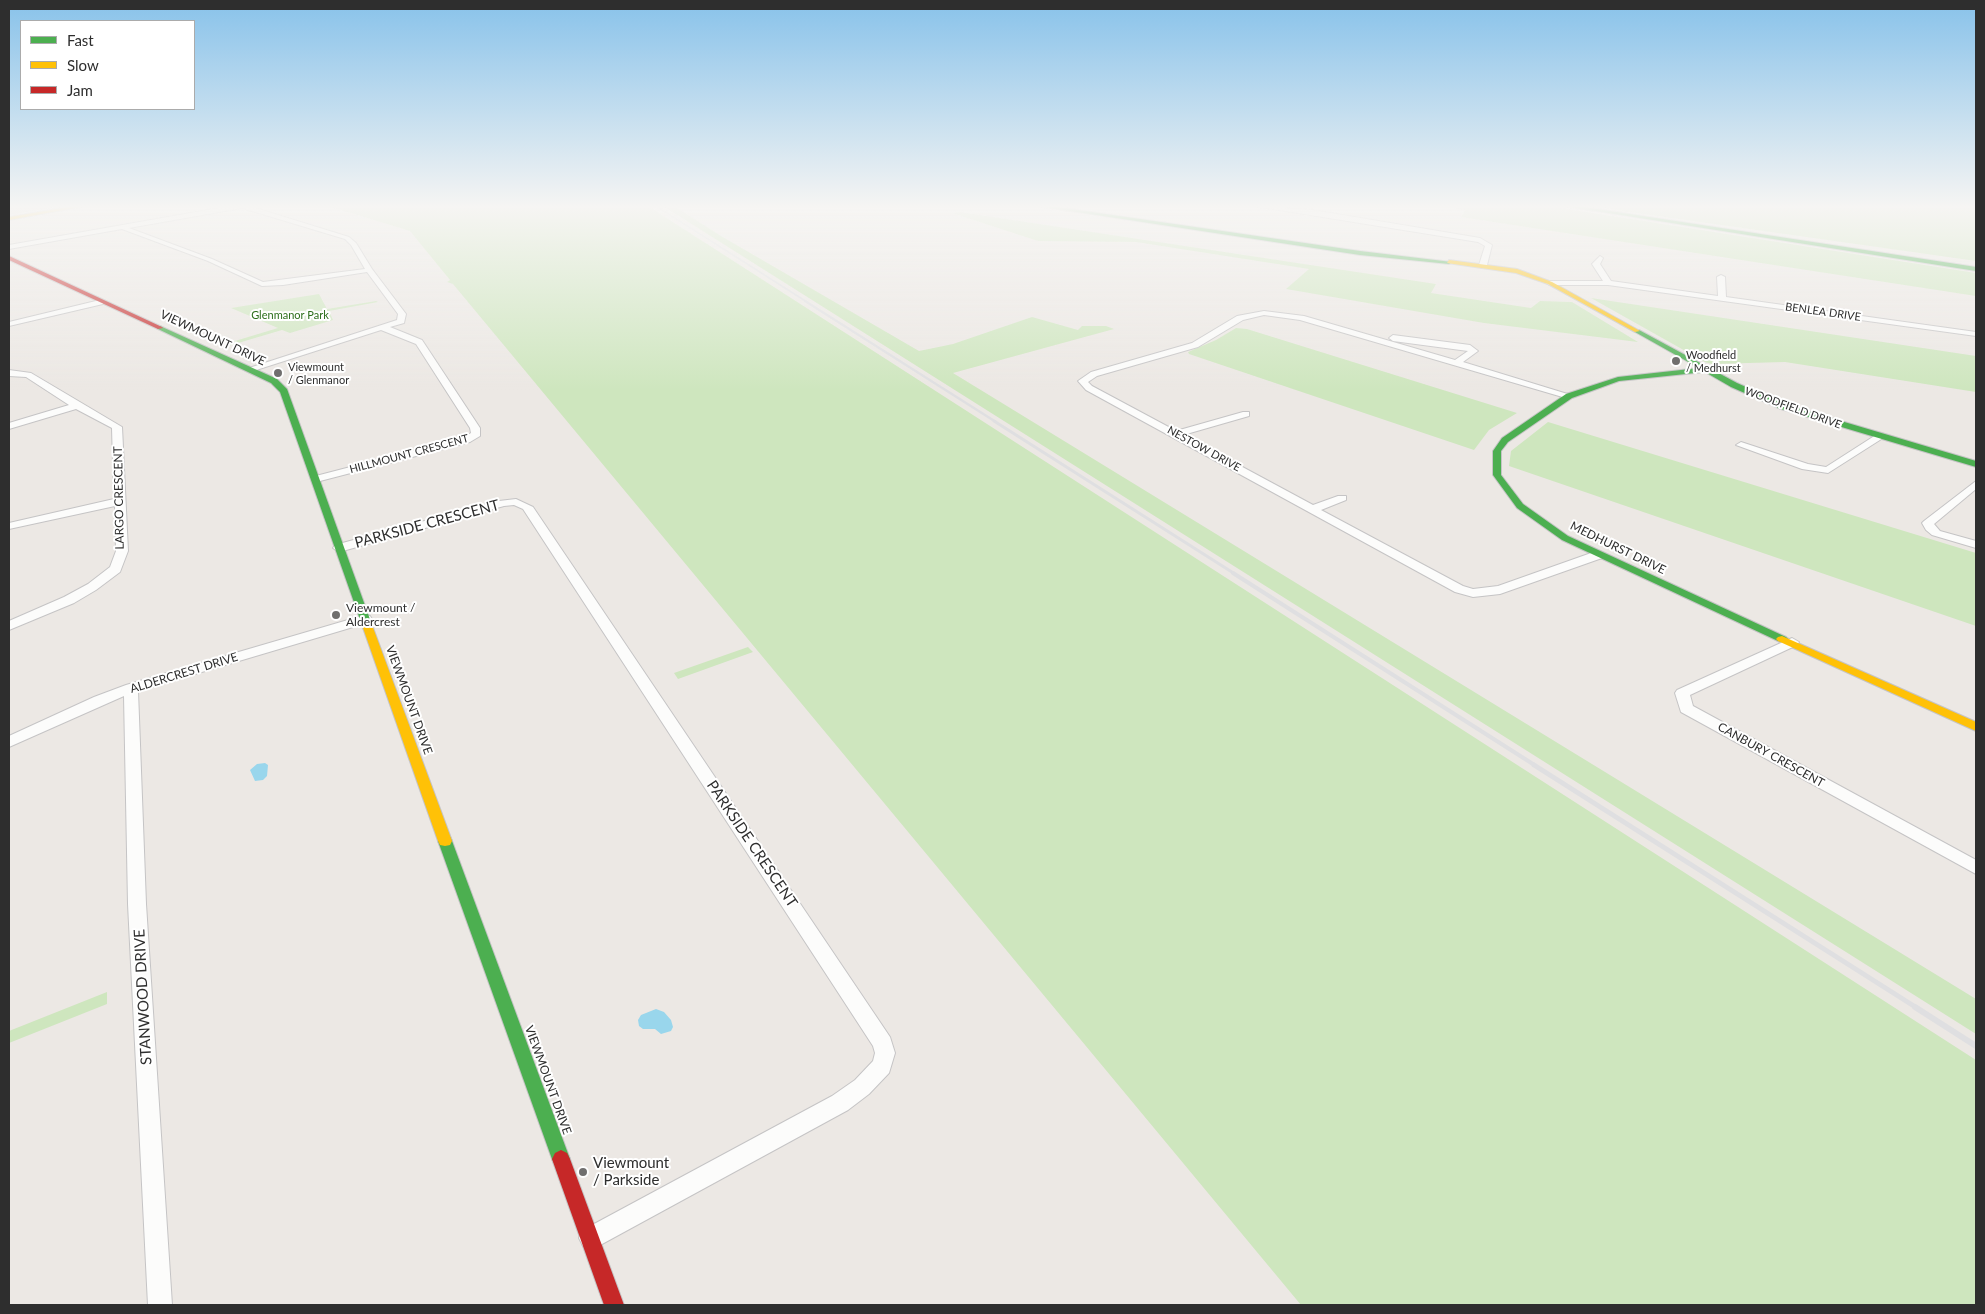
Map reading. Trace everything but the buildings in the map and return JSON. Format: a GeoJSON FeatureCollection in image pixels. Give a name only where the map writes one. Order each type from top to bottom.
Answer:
{"type":"FeatureCollection","features":[{"type":"Feature","properties":{"kind":"street","name":"VIEWMOUNT DRIVE"},"geometry":{"type":"LineString","coordinates":[[28,267],[100,302],[250,369],[274,381],[284,391],[316,479],[338,548],[614,1305]]}},
{"type":"Feature","properties":{"kind":"street"},"geometry":{"type":"LineString","coordinates":[[226,267],[262,284],[284,283],[369,270]]}},
{"type":"Feature","properties":{"kind":"street"},"geometry":{"type":"LineString","coordinates":[[250,369],[384,328],[401,321],[402,314],[367,267]]}},
{"type":"Feature","properties":{"kind":"street","name":"WOODFIELD DRIVE"},"geometry":{"type":"LineString","coordinates":[[1496,267],[1517,271],[1550,283],[1705,370],[1734,385],[1784,406],[1976,464]]}},
{"type":"Feature","properties":{"kind":"street"},"geometry":{"type":"LineString","coordinates":[[1598,267],[1608,283]]}},
{"type":"Feature","properties":{"kind":"street"},"geometry":{"type":"LineString","coordinates":[[1721,277],[1722,298]]}},
{"type":"Feature","properties":{"kind":"street","name":"BENLEA DRIVE"},"geometry":{"type":"LineString","coordinates":[[1550,283],[1608,283],[1976,334]]}},
{"type":"Feature","properties":{"kind":"street"},"geometry":{"type":"LineString","coordinates":[[9,324],[100,302]]}},
{"type":"Feature","properties":{"kind":"street","name":"NESTOW DRIVE"},"geometry":{"type":"LineString","coordinates":[[1569,396],[1301,318],[1255,314],[1240,318],[1195,345],[1094,374],[1083,381],[1089,388],[1177,434],[1459,589],[1473,593],[1500,590],[1598,555]]}},
{"type":"Feature","properties":{"kind":"street","name":"HILLMOUNT CRESCENT"},"geometry":{"type":"LineString","coordinates":[[316,479],[466,440],[476,434],[475,428],[418,342],[408,336],[384,328]]}},
{"type":"Feature","properties":{"kind":"street","name":"NESTOW DRIVE"},"geometry":{"type":"LineString","coordinates":[[1361,335],[1423,340],[1467,347],[1474,351],[1456,363]]}},
{"type":"Feature","properties":{"kind":"street","name":"MEDHURST DRIVE"},"geometry":{"type":"LineString","coordinates":[[1705,370],[1618,379],[1569,396],[1505,440],[1497,452],[1497,475],[1520,506],[1565,538],[1598,555],[1976,727]]}},
{"type":"Feature","properties":{"kind":"street","name":"LARGO CRESCENT"},"geometry":{"type":"LineString","coordinates":[[9,373],[28,375],[76,406],[117,427],[122,551],[116,569],[92,587],[69,600],[9,626]]}},
{"type":"Feature","properties":{"kind":"street"},"geometry":{"type":"LineString","coordinates":[[9,426],[76,406]]}},
{"type":"Feature","properties":{"kind":"street"},"geometry":{"type":"LineString","coordinates":[[1177,434],[1246,414]]}},
{"type":"Feature","properties":{"kind":"street"},"geometry":{"type":"LineString","coordinates":[[1741,445],[1806,467],[1828,470],[1879,436]]}},
{"type":"Feature","properties":{"kind":"street"},"geometry":{"type":"LineString","coordinates":[[1976,484],[1928,523],[1930,528],[1936,533],[1976,545]]}},
{"type":"Feature","properties":{"kind":"street"},"geometry":{"type":"LineString","coordinates":[[1313,509],[1342,498]]}},
{"type":"Feature","properties":{"kind":"street"},"geometry":{"type":"LineString","coordinates":[[9,526],[120,501]]}},
{"type":"Feature","properties":{"kind":"street","name":"PARKSIDE CRESCENT"},"geometry":{"type":"LineString","coordinates":[[338,548],[503,503],[516,502],[527,507],[883,1042],[885,1053],[882,1066],[862,1087],[840,1103],[591,1238]]}},
{"type":"Feature","properties":{"kind":"street","name":"ALDERCREST DRIVE"},"geometry":{"type":"LineString","coordinates":[[9,742],[99,700],[131,688],[365,619]]}},
{"type":"Feature","properties":{"kind":"street","name":"CANBURY CRESCENT"},"geometry":{"type":"LineString","coordinates":[[1792,642],[1682,693],[1686,709],[1976,868]]}},
{"type":"Feature","properties":{"kind":"street","name":"STANWOOD DRIVE"},"geometry":{"type":"LineString","coordinates":[[131,688],[137,904],[160,1305]]}},
{"type":"Feature","properties":{"kind":"green space"},"geometry":{"type":"Polygon","coordinates":[[[440,267],[743,267],[1976,1060],[1976,1305],[1301,1305],[453,284],[447,282],[450,280],[440,267]]]}},
{"type":"Feature","properties":{"kind":"green space"},"geometry":{"type":"Polygon","coordinates":[[[760,267],[775,267],[919,351],[953,344],[1032,317],[1078,330],[1082,326],[1106,326],[1114,329],[953,373],[1976,999],[1976,1034],[760,267]]]}},
{"type":"Feature","properties":{"kind":"green space"},"geometry":{"type":"Polygon","coordinates":[[[1298,267],[1326,267],[1436,284],[1431,293],[1531,308],[1540,301],[1572,302],[1638,342],[1484,323],[1286,289],[1309,269],[1298,267]]]}},
{"type":"Feature","properties":{"kind":"green space"},"geometry":{"type":"Polygon","coordinates":[[[1789,267],[1940,267],[1976,273],[1976,296],[1789,267]]]}},
{"type":"Feature","properties":{"kind":"green space","name":"Glenmanor Park"},"geometry":{"type":"Polygon","coordinates":[[[319,294],[327,309],[378,302],[329,311],[333,320],[290,333],[282,330],[228,346],[225,344],[278,328],[231,308],[319,294]]]}},
{"type":"Feature","properties":{"kind":"green space"},"geometry":{"type":"Polygon","coordinates":[[[1591,298],[1976,356],[1976,392],[1785,362],[1712,364],[1705,362],[1591,298]]]}},
{"type":"Feature","properties":{"kind":"green space"},"geometry":{"type":"Polygon","coordinates":[[[1236,328],[1247,329],[1517,413],[1489,430],[1474,450],[1189,354],[1188,352],[1216,340],[1236,328]]]}},
{"type":"Feature","properties":{"kind":"green space"},"geometry":{"type":"Polygon","coordinates":[[[1548,422],[1976,553],[1976,626],[1509,466],[1511,451],[1548,422]]]}},
{"type":"Feature","properties":{"kind":"green space"},"geometry":{"type":"Polygon","coordinates":[[[748,647],[753,652],[678,679],[674,673],[748,647]]]}},
{"type":"Feature","properties":{"kind":"green space"},"geometry":{"type":"Polygon","coordinates":[[[107,992],[107,1004],[9,1043],[9,1031],[107,992]]]}},
{"type":"Feature","properties":{"kind":"water"},"geometry":{"type":"Polygon","coordinates":[[[265,763],[268,765],[267,776],[263,780],[255,781],[250,770],[257,764],[265,763]]]}},
{"type":"Feature","properties":{"kind":"water"},"geometry":{"type":"Polygon","coordinates":[[[656,1009],[664,1012],[671,1020],[673,1027],[671,1031],[661,1034],[655,1029],[643,1029],[639,1026],[638,1020],[641,1015],[656,1009]]]}},
{"type":"Feature","properties":{"kind":"railway"},"geometry":{"type":"LineString","coordinates":[[752,267],[807,302]]}},
{"type":"Feature","properties":{"kind":"railway"},"geometry":{"type":"LineString","coordinates":[[805,301],[996,422]]}},
{"type":"Feature","properties":{"kind":"railway"},"geometry":{"type":"LineString","coordinates":[[994,421],[1235,574]]}},
{"type":"Feature","properties":{"kind":"railway"},"geometry":{"type":"LineString","coordinates":[[1233,573],[1536,766]]}},
{"type":"Feature","properties":{"kind":"railway"},"geometry":{"type":"LineString","coordinates":[[1534,765],[1917,1008]]}},
{"type":"Feature","properties":{"kind":"railway"},"geometry":{"type":"LineString","coordinates":[[1915,1007],[1976,1046]]}},
{"type":"Feature","properties":{"kind":"traffic: fast"},"geometry":{"type":"LineString","coordinates":[[1965,267],[1976,269]]}},
{"type":"Feature","properties":{"kind":"traffic: fast"},"geometry":{"type":"LineString","coordinates":[[160,328],[274,381],[284,391],[367,625]]}},
{"type":"Feature","properties":{"kind":"traffic: fast"},"geometry":{"type":"LineString","coordinates":[[1637,331],[1734,385],[1784,407],[1976,464]]}},
{"type":"Feature","properties":{"kind":"traffic: fast"},"geometry":{"type":"LineString","coordinates":[[1705,370],[1618,379],[1569,396],[1505,440],[1497,451],[1497,475],[1520,506],[1565,538],[1782,639]]}},
{"type":"Feature","properties":{"kind":"traffic: fast"},"geometry":{"type":"LineString","coordinates":[[445,841],[561,1159]]}},
{"type":"Feature","properties":{"kind":"traffic: slow"},"geometry":{"type":"LineString","coordinates":[[1489,267],[1517,271],[1550,283],[1637,331]]}},
{"type":"Feature","properties":{"kind":"traffic: slow"},"geometry":{"type":"LineString","coordinates":[[367,625],[445,841]]}},
{"type":"Feature","properties":{"kind":"traffic: slow"},"geometry":{"type":"LineString","coordinates":[[1782,639],[1976,727]]}},
{"type":"Feature","properties":{"kind":"traffic: jam"},"geometry":{"type":"LineString","coordinates":[[29,267],[160,328]]}},
{"type":"Feature","properties":{"kind":"traffic: jam"},"geometry":{"type":"LineString","coordinates":[[561,1159],[614,1305]]}},
{"type":"Feature","properties":{"kind":"place","name":"Woodfield / Medhurst"},"geometry":{"type":"Point","coordinates":[1676,361]}},
{"type":"Feature","properties":{"kind":"place","name":"Viewmount / Glenmanor"},"geometry":{"type":"Point","coordinates":[278,373]}},
{"type":"Feature","properties":{"kind":"place","name":"Viewmount / Aldercrest"},"geometry":{"type":"Point","coordinates":[336,615]}},
{"type":"Feature","properties":{"kind":"place","name":"Viewmount / Parkside"},"geometry":{"type":"Point","coordinates":[583,1172]}}]}
